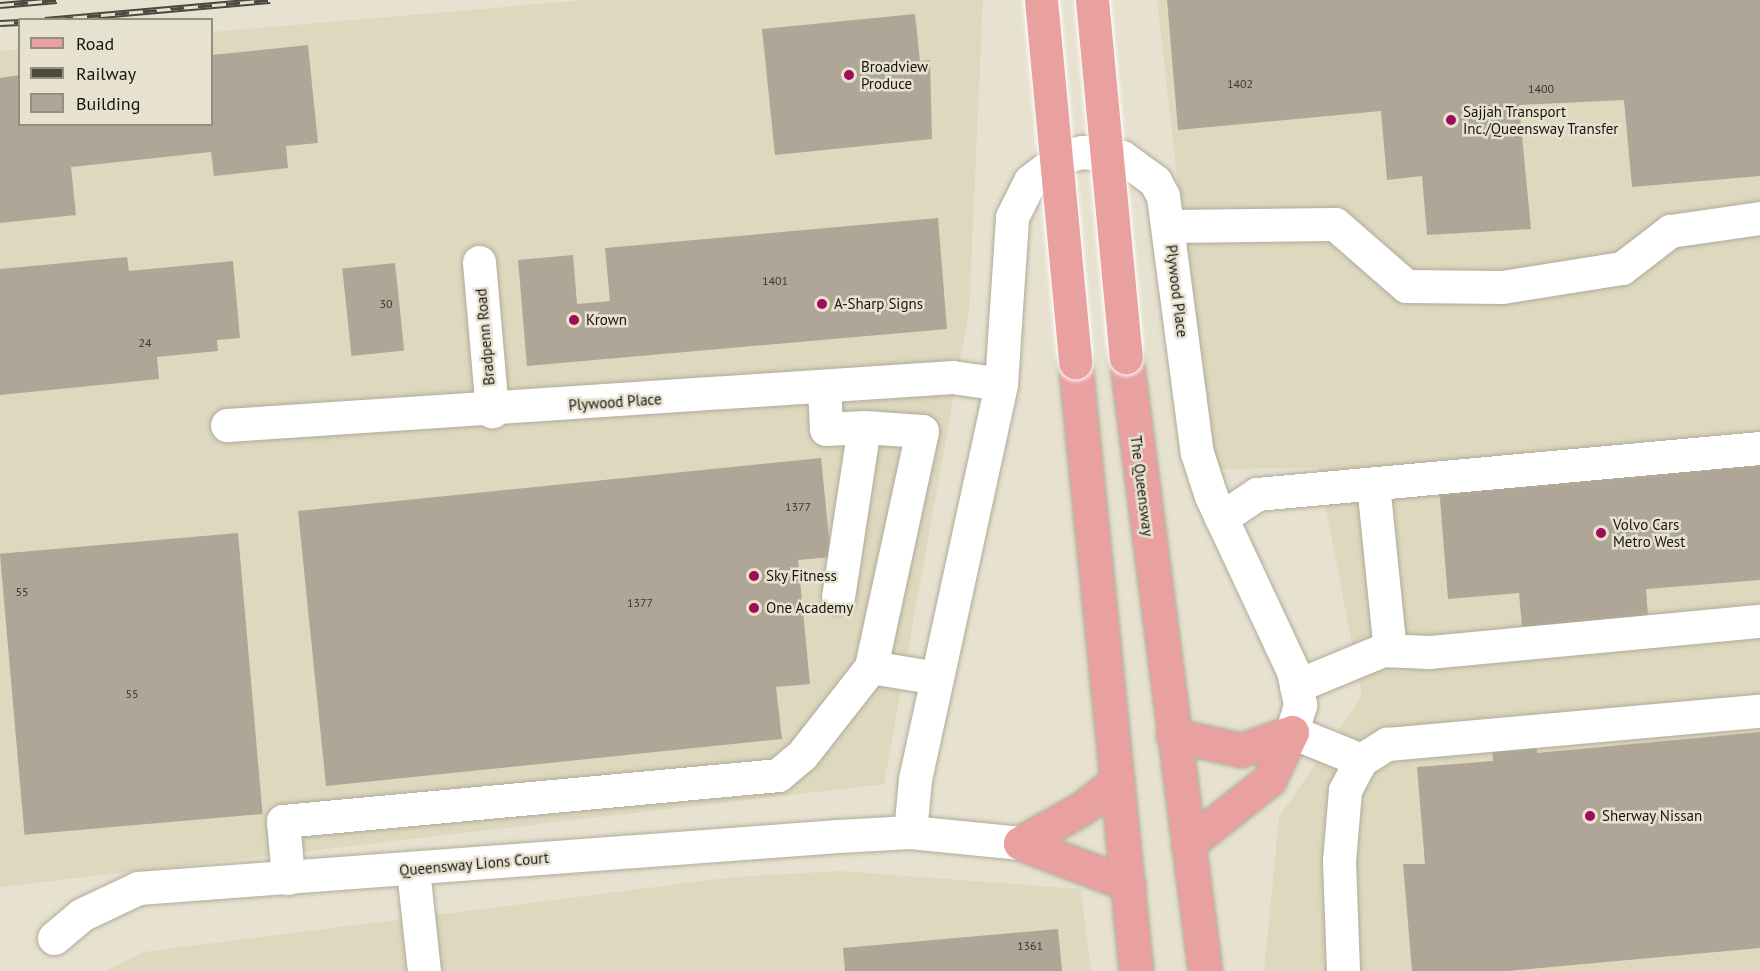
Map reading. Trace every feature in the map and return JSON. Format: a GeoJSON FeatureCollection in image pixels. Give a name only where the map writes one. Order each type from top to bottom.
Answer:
{"type":"FeatureCollection","features":[{"type":"Feature","properties":{"kind":"main road"},"geometry":{"type":"LineString","coordinates":[[1041,0],[1136,971]]}},
{"type":"Feature","properties":{"kind":"main road","name":"The Queensway"},"geometry":{"type":"LineString","coordinates":[[1092,0],[1126,357],[1205,971]]}},
{"type":"Feature","properties":{"kind":"main road"},"geometry":{"type":"LineString","coordinates":[[1173,735],[1241,750],[1292,732]]}},
{"type":"Feature","properties":{"kind":"main road"},"geometry":{"type":"LineString","coordinates":[[1188,844],[1269,780],[1292,732]]}},
{"type":"Feature","properties":{"kind":"main road"},"geometry":{"type":"LineString","coordinates":[[1020,843],[1082,809],[1117,781]]}},
{"type":"Feature","properties":{"kind":"main road"},"geometry":{"type":"LineString","coordinates":[[1020,843],[1128,884]]}},
{"type":"Feature","properties":{"kind":"street","name":"Plywood Place"},"geometry":{"type":"LineString","coordinates":[[910,832],[937,678],[1001,384],[1012,217],[1030,181],[1053,162],[1082,152],[1122,157],[1155,181],[1169,226],[1197,453],[1221,518],[1296,686],[1300,705],[1292,732]]}},
{"type":"Feature","properties":{"kind":"street"},"geometry":{"type":"LineString","coordinates":[[1169,226],[1335,224],[1406,285],[1502,287],[1622,268],[1670,231],[1760,218]]}},
{"type":"Feature","properties":{"kind":"street","name":"Bradpenn Road"},"geometry":{"type":"LineString","coordinates":[[479,262],[492,411]]}},
{"type":"Feature","properties":{"kind":"street","name":"Plywood Place"},"geometry":{"type":"LineString","coordinates":[[227,425],[492,411],[952,377],[1001,384]]}},
{"type":"Feature","properties":{"kind":"street"},"geometry":{"type":"LineString","coordinates":[[288,878],[283,821],[778,776],[802,755],[871,667],[922,431],[864,427],[826,429],[824,386]]}},
{"type":"Feature","properties":{"kind":"street"},"geometry":{"type":"LineString","coordinates":[[838,597],[864,427]]}},
{"type":"Feature","properties":{"kind":"street"},"geometry":{"type":"LineString","coordinates":[[1221,518],[1257,494],[1760,448]]}},
{"type":"Feature","properties":{"kind":"street"},"geometry":{"type":"LineString","coordinates":[[1373,484],[1390,650]]}},
{"type":"Feature","properties":{"kind":"street"},"geometry":{"type":"LineString","coordinates":[[1296,686],[1345,663],[1390,650],[1429,652],[1760,621]]}},
{"type":"Feature","properties":{"kind":"street"},"geometry":{"type":"LineString","coordinates":[[871,667],[937,678]]}},
{"type":"Feature","properties":{"kind":"street"},"geometry":{"type":"LineString","coordinates":[[1343,971],[1339,861],[1345,790],[1361,760],[1387,744],[1760,711]]}},
{"type":"Feature","properties":{"kind":"street"},"geometry":{"type":"LineString","coordinates":[[1292,732],[1361,760]]}},
{"type":"Feature","properties":{"kind":"street"},"geometry":{"type":"LineString","coordinates":[[910,832],[1020,843]]}},
{"type":"Feature","properties":{"kind":"street","name":"Queensway Lions Court"},"geometry":{"type":"LineString","coordinates":[[54,939],[81,915],[138,888],[413,870],[910,832]]}},
{"type":"Feature","properties":{"kind":"street"},"geometry":{"type":"LineString","coordinates":[[413,870],[424,971]]}},
{"type":"Feature","properties":{"kind":"shaded area"},"geometry":{"type":"Polygon","coordinates":[[[585,0],[983,0],[969,311],[884,784],[0,887],[0,51],[18,49],[18,126],[213,126],[213,32],[585,0]]]}},
{"type":"Feature","properties":{"kind":"shaded area"},"geometry":{"type":"Polygon","coordinates":[[[1157,0],[1760,0],[1760,971],[1264,971],[1279,817],[1362,696],[1318,468],[1210,469],[1157,0]]]}},
{"type":"Feature","properties":{"kind":"shaded area"},"geometry":{"type":"Polygon","coordinates":[[[840,871],[1081,889],[1091,971],[106,971],[143,952],[734,877],[840,871]]]}},
{"type":"Feature","properties":{"kind":"building","name":"Sajjah Transport Inc./Queensway Transfer"},"geometry":{"type":"Polygon","coordinates":[[[1167,0],[1760,0],[1760,176],[1632,187],[1624,100],[1519,105],[1531,229],[1427,235],[1422,176],[1387,180],[1381,111],[1178,130],[1167,0]]]}},
{"type":"Feature","properties":{"kind":"building","name":"Broadview Produce"},"geometry":{"type":"Polygon","coordinates":[[[915,14],[920,61],[930,60],[932,139],[775,155],[762,29],[915,14]]]}},
{"type":"Feature","properties":{"kind":"building"},"geometry":{"type":"Polygon","coordinates":[[[308,45],[318,143],[286,146],[288,168],[214,176],[211,152],[71,167],[76,215],[0,223],[0,78],[18,75],[18,126],[213,126],[213,55],[308,45]]]}},
{"type":"Feature","properties":{"kind":"building"},"geometry":{"type":"Polygon","coordinates":[[[938,218],[947,329],[527,366],[518,260],[573,255],[577,304],[610,301],[605,248],[938,218]]]}},
{"type":"Feature","properties":{"kind":"building"},"geometry":{"type":"Polygon","coordinates":[[[127,257],[129,271],[233,261],[240,338],[217,340],[218,351],[157,357],[159,379],[0,395],[0,269],[127,257]]]}},
{"type":"Feature","properties":{"kind":"building"},"geometry":{"type":"Polygon","coordinates":[[[395,263],[404,351],[351,356],[342,269],[395,263]]]}},
{"type":"Feature","properties":{"kind":"building"},"geometry":{"type":"Polygon","coordinates":[[[821,458],[831,557],[798,560],[810,684],[776,687],[782,739],[326,786],[298,511],[821,458]]]}},
{"type":"Feature","properties":{"kind":"building","name":"Volvo Cars Metro West"},"geometry":{"type":"Polygon","coordinates":[[[1760,459],[1760,580],[1646,589],[1648,616],[1522,627],[1519,593],[1448,599],[1439,487],[1760,459]]]}},
{"type":"Feature","properties":{"kind":"building"},"geometry":{"type":"Polygon","coordinates":[[[238,533],[263,814],[24,835],[0,554],[238,533]]]}},
{"type":"Feature","properties":{"kind":"building","name":"Sherway Nissan"},"geometry":{"type":"Polygon","coordinates":[[[1760,732],[1760,948],[1508,971],[1412,971],[1403,864],[1425,864],[1417,767],[1493,761],[1492,745],[1536,741],[1537,753],[1760,732]]]}},
{"type":"Feature","properties":{"kind":"building"},"geometry":{"type":"Polygon","coordinates":[[[1058,929],[1062,971],[845,971],[843,948],[1058,929]]]}},
{"type":"Feature","properties":{"kind":"railway"},"geometry":{"type":"LineString","coordinates":[[0,5],[57,0]]}},
{"type":"Feature","properties":{"kind":"railway"},"geometry":{"type":"LineString","coordinates":[[68,18],[270,0]]}},
{"type":"Feature","properties":{"kind":"railway"},"geometry":{"type":"LineString","coordinates":[[0,23],[18,22]]}},
{"type":"Feature","properties":{"kind":"place","name":"Broadview Produce"},"geometry":{"type":"Point","coordinates":[849,75]}},
{"type":"Feature","properties":{"kind":"place","name":"Sajjah Transport Inc./Queensway Transfer"},"geometry":{"type":"Point","coordinates":[1451,120]}},
{"type":"Feature","properties":{"kind":"place","name":"A-Sharp Signs"},"geometry":{"type":"Point","coordinates":[822,304]}},
{"type":"Feature","properties":{"kind":"place","name":"Krown"},"geometry":{"type":"Point","coordinates":[574,320]}},
{"type":"Feature","properties":{"kind":"place","name":"Volvo Cars Metro West"},"geometry":{"type":"Point","coordinates":[1601,533]}},
{"type":"Feature","properties":{"kind":"place","name":"Sky Fitness"},"geometry":{"type":"Point","coordinates":[754,576]}},
{"type":"Feature","properties":{"kind":"place","name":"One Academy"},"geometry":{"type":"Point","coordinates":[754,608]}},
{"type":"Feature","properties":{"kind":"place","name":"Sherway Nissan"},"geometry":{"type":"Point","coordinates":[1590,816]}}]}
